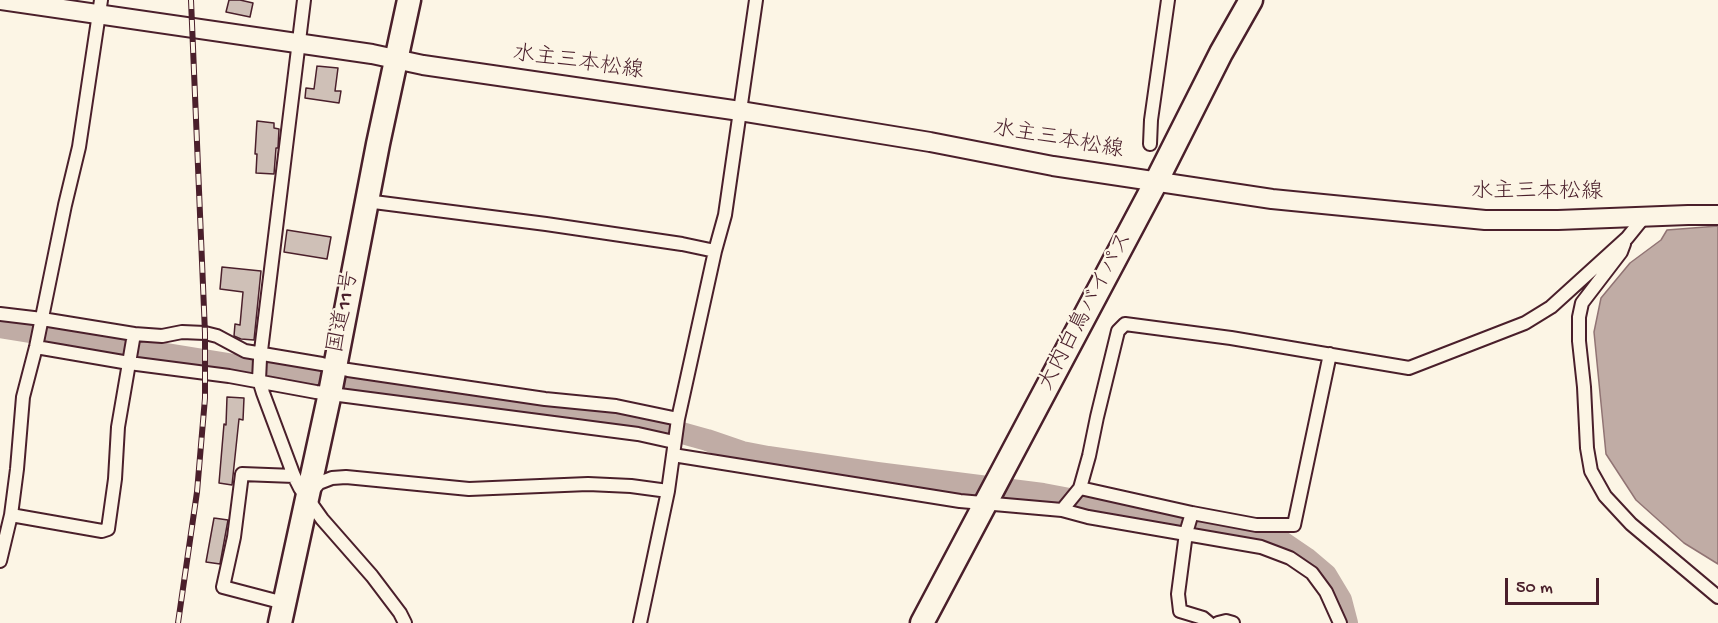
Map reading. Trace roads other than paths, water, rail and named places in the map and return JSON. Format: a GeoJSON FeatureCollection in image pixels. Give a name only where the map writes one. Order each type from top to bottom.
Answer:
{"type":"FeatureCollection","features":[{"type":"Feature","properties":{"kind":"highway","name":"国道11号"},"geometry":{"type":"LineString","coordinates":[[282,613],[409,0]]}},
{"type":"Feature","properties":{"kind":"highway","name":"大内白鳥バイパス"},"geometry":{"type":"LineString","coordinates":[[922,623],[1251,0]]}},
{"type":"Feature","properties":{"kind":"main road","name":"水主三本松線"},"geometry":{"type":"LineString","coordinates":[[1,0],[100,7],[300,44],[372,54],[395,60],[740,111],[930,142],[1053,166],[1272,199],[1485,220],[1718,215]]}},
{"type":"Feature","properties":{"kind":"main road"},"geometry":{"type":"LineString","coordinates":[[1688,215],[1718,201]]}},
{"type":"Feature","properties":{"kind":"street"},"geometry":{"type":"LineString","coordinates":[[304,0],[260,357],[260,381],[294,476],[322,519],[372,576],[405,623]]}},
{"type":"Feature","properties":{"kind":"street"},"geometry":{"type":"LineString","coordinates":[[640,623],[668,491],[678,420],[725,215],[756,0]]}},
{"type":"Feature","properties":{"kind":"street"},"geometry":{"type":"LineString","coordinates":[[1150,144],[1151,120],[1168,0]]}},
{"type":"Feature","properties":{"kind":"street"},"geometry":{"type":"LineString","coordinates":[[0,561],[11,515],[24,398],[79,147],[100,7]]}},
{"type":"Feature","properties":{"kind":"street"},"geometry":{"type":"LineString","coordinates":[[366,201],[546,224],[715,251]]}},
{"type":"Feature","properties":{"kind":"street"},"geometry":{"type":"LineString","coordinates":[[1063,508],[1078,489],[1089,456],[1118,331],[1125,324],[1231,338],[1409,368],[1525,323],[1551,306],[1627,238],[1644,217]]}},
{"type":"Feature","properties":{"kind":"street"},"geometry":{"type":"LineString","coordinates":[[1627,238],[1622,252],[1582,303],[1578,317],[1587,448],[1591,471],[1605,496],[1631,524],[1718,597]]}},
{"type":"Feature","properties":{"kind":"street"},"geometry":{"type":"LineString","coordinates":[[0,314],[134,334],[162,336],[182,332],[205,333],[217,336],[260,357],[332,380],[621,433],[675,440]]}},
{"type":"Feature","properties":{"kind":"street"},"geometry":{"type":"LineString","coordinates":[[11,515],[102,531],[108,529],[115,479],[118,427],[134,334]]}},
{"type":"Feature","properties":{"kind":"street"},"geometry":{"type":"LineString","coordinates":[[36,347],[129,363],[260,381],[332,380],[377,375],[534,398],[616,406],[678,420]]}},
{"type":"Feature","properties":{"kind":"street"},"geometry":{"type":"LineString","coordinates":[[1078,489],[1192,514],[1256,525],[1294,525],[1330,354]]}},
{"type":"Feature","properties":{"kind":"street"},"geometry":{"type":"LineString","coordinates":[[673,455],[960,501],[990,492],[1036,509],[1063,508],[1088,517],[1187,532],[1261,547],[1290,558],[1312,573],[1326,592],[1340,623]]}},
{"type":"Feature","properties":{"kind":"street"},"geometry":{"type":"LineString","coordinates":[[282,613],[223,587],[234,537],[242,474],[294,476]]}},
{"type":"Feature","properties":{"kind":"street"},"geometry":{"type":"LineString","coordinates":[[307,497],[319,483],[332,478],[346,477],[469,489],[588,484],[668,491]]}},
{"type":"Feature","properties":{"kind":"street"},"geometry":{"type":"LineString","coordinates":[[1192,514],[1187,532],[1178,594],[1180,611],[1203,618],[1209,623]]}},
{"type":"Feature","properties":{"kind":"street"},"geometry":{"type":"LineString","coordinates":[[1218,623],[1226,621],[1233,623]]}},
{"type":"Feature","properties":{"kind":"waterway"},"geometry":{"type":"LineString","coordinates":[[0,327],[352,384],[664,428],[742,452],[768,457],[1043,494],[1255,534],[1284,543],[1326,575],[1341,600],[1347,623]]}},
{"type":"Feature","properties":{"kind":"railway"},"geometry":{"type":"LineString","coordinates":[[178,623],[197,492],[205,398],[205,333],[191,0]]}}]}
